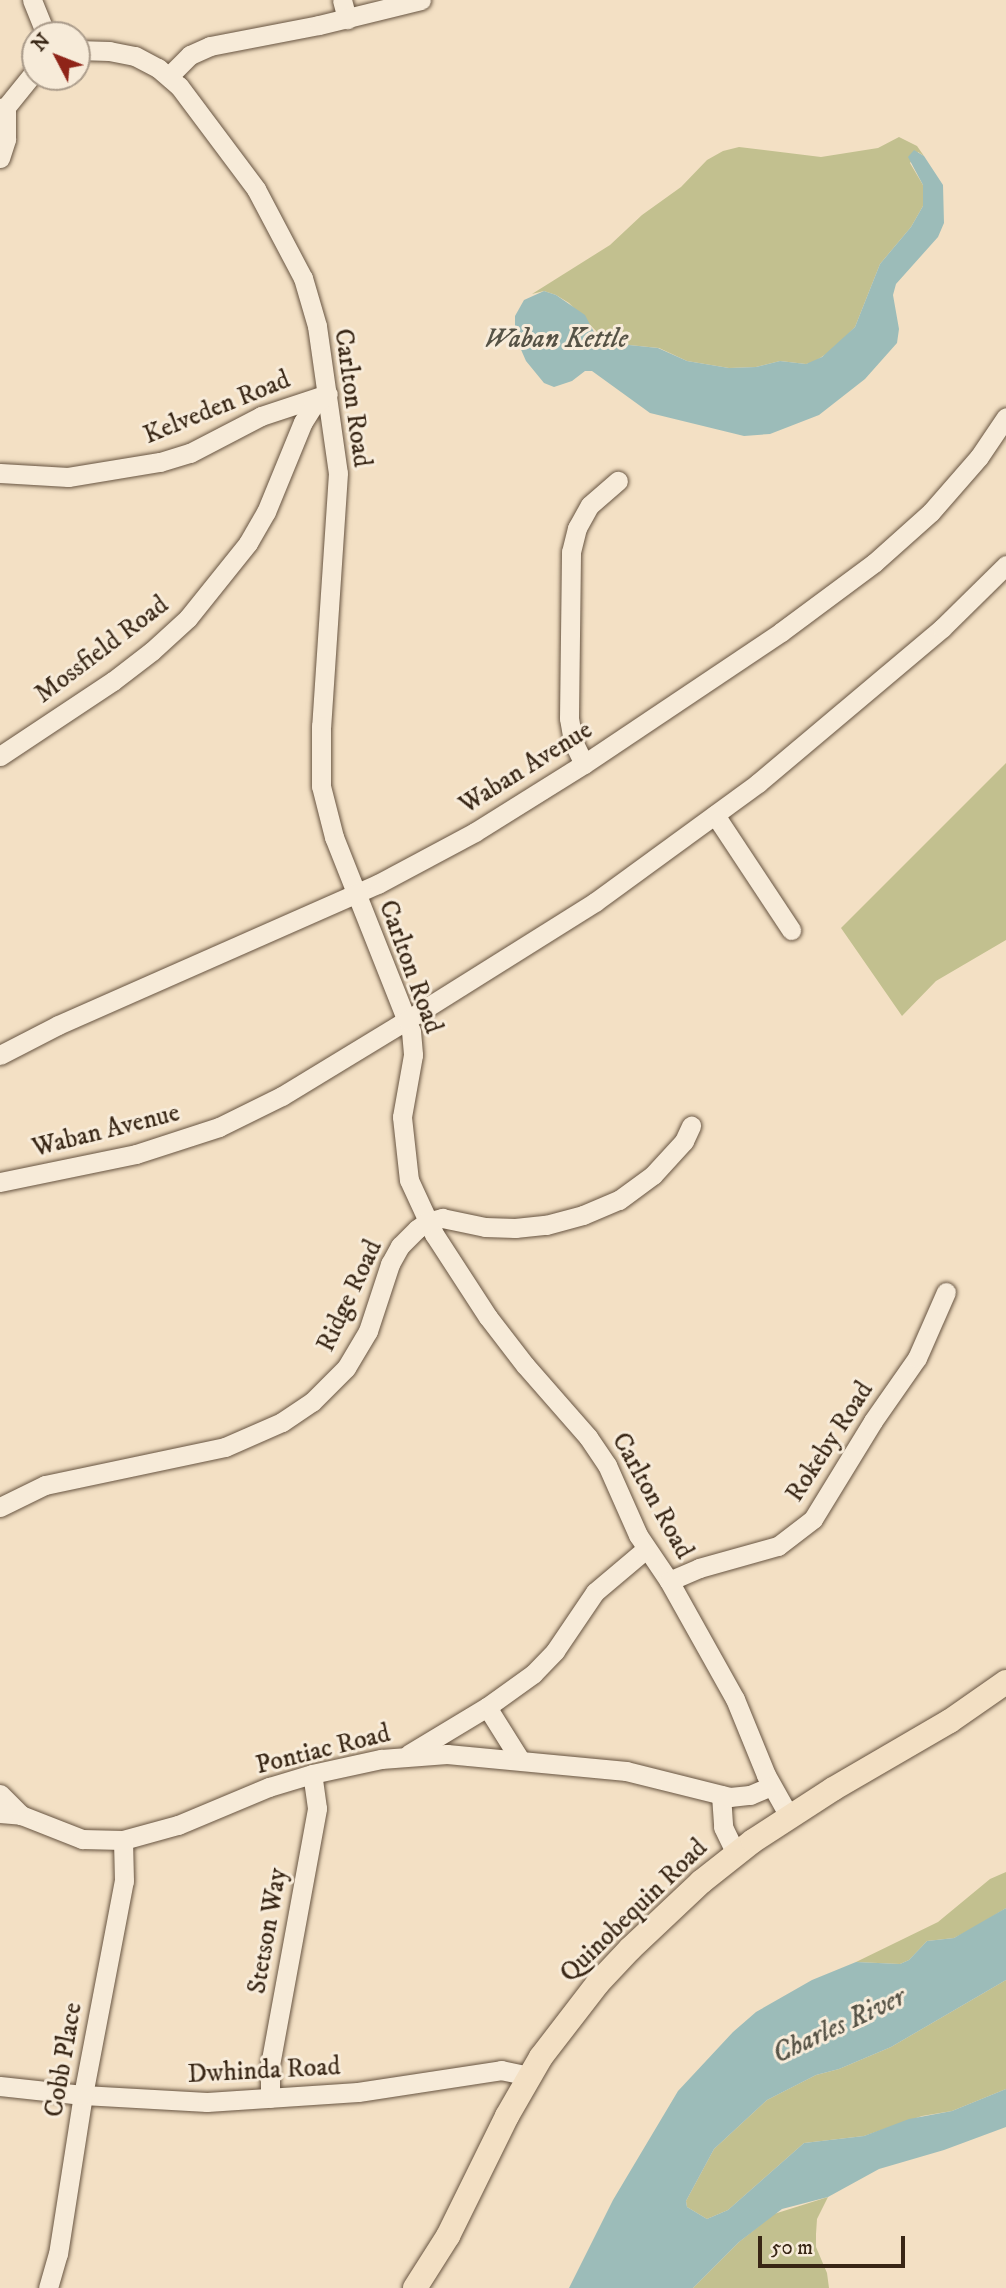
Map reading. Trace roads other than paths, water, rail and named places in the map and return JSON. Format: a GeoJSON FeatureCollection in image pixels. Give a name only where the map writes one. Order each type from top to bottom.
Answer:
{"type":"FeatureCollection","features":[{"type":"Feature","properties":{"kind":"main road","name":"Quinobequin Road"},"geometry":{"type":"LineString","coordinates":[[415,2288],[448,2236],[529,2076],[598,1983],[665,1915],[736,1854],[789,1816],[950,1721],[1006,1682]]}},
{"type":"Feature","properties":{"kind":"street"},"geometry":{"type":"LineString","coordinates":[[32,0],[40,21]]}},
{"type":"Feature","properties":{"kind":"street"},"geometry":{"type":"LineString","coordinates":[[169,76],[190,55],[211,46],[344,9],[421,0]]}},
{"type":"Feature","properties":{"kind":"street","name":"Carlton Road"},"geometry":{"type":"LineString","coordinates":[[91,51],[135,56],[169,76],[194,102],[237,160],[285,241],[312,308],[328,394],[338,473],[320,768],[329,824],[407,1020],[414,1055],[402,1117],[403,1151],[409,1180],[427,1222],[512,1350],[598,1450],[646,1549],[669,1581],[735,1699],[771,1786],[789,1816]]}},
{"type":"Feature","properties":{"kind":"street"},"geometry":{"type":"LineString","coordinates":[[0,158],[6,139],[3,108],[21,87]]}},
{"type":"Feature","properties":{"kind":"street","name":"Kelveden Road"},"geometry":{"type":"LineString","coordinates":[[0,473],[68,477],[160,462],[190,453],[261,415],[328,394]]}},
{"type":"Feature","properties":{"kind":"street","name":"Mossfield Road"},"geometry":{"type":"LineString","coordinates":[[0,756],[113,681],[152,651],[188,618],[221,581],[248,543],[266,512],[308,413],[328,394]]}},
{"type":"Feature","properties":{"kind":"street","name":"Waban Avenue"},"geometry":{"type":"LineString","coordinates":[[2,1050],[356,894],[475,832],[583,764],[781,632],[874,563],[932,512],[979,457],[1006,417]]}},
{"type":"Feature","properties":{"kind":"street"},"geometry":{"type":"LineString","coordinates":[[583,764],[573,741],[569,718],[571,552],[577,528],[590,505],[618,481]]}},
{"type":"Feature","properties":{"kind":"street","name":"Waban Avenue"},"geometry":{"type":"LineString","coordinates":[[0,1182],[124,1157],[209,1130],[282,1096],[407,1020],[596,902],[780,766],[928,641],[1006,565]]}},
{"type":"Feature","properties":{"kind":"street"},"geometry":{"type":"LineString","coordinates":[[715,815],[791,930]]}},
{"type":"Feature","properties":{"kind":"street"},"geometry":{"type":"LineString","coordinates":[[427,1222],[442,1218],[485,1227],[515,1228],[583,1215],[619,1199],[653,1175],[684,1142],[691,1126]]}},
{"type":"Feature","properties":{"kind":"street","name":"Ridge Road"},"geometry":{"type":"LineString","coordinates":[[0,1507],[45,1485],[225,1447],[264,1432],[298,1412],[336,1379],[355,1356],[368,1331],[394,1254],[408,1237],[427,1222]]}},
{"type":"Feature","properties":{"kind":"street","name":"Rokeby Road"},"geometry":{"type":"LineString","coordinates":[[669,1581],[699,1568],[778,1546],[813,1519],[831,1494],[861,1440],[917,1358],[946,1292]]}},
{"type":"Feature","properties":{"kind":"street"},"geometry":{"type":"LineString","coordinates":[[405,1757],[487,1707],[538,1669],[594,1592],[646,1549]]}},
{"type":"Feature","properties":{"kind":"street"},"geometry":{"type":"LineString","coordinates":[[487,1707],[519,1758]]}},
{"type":"Feature","properties":{"kind":"street","name":"Pontiac Road"},"geometry":{"type":"LineString","coordinates":[[0,1813],[21,1815],[82,1839],[123,1840],[177,1825],[269,1787],[312,1774],[358,1763],[447,1754],[519,1758],[638,1773],[721,1795],[740,1797],[771,1786]]}},
{"type":"Feature","properties":{"kind":"street","name":"Stetson Way"},"geometry":{"type":"LineString","coordinates":[[270,2098],[270,2066],[317,1808],[312,1774]]}},
{"type":"Feature","properties":{"kind":"street","name":"Pontiac Road"},"geometry":{"type":"LineString","coordinates":[[0,1794],[21,1815]]}},
{"type":"Feature","properties":{"kind":"street"},"geometry":{"type":"LineString","coordinates":[[721,1795],[723,1827],[736,1854]]}},
{"type":"Feature","properties":{"kind":"street","name":"Cobb Place"},"geometry":{"type":"LineString","coordinates":[[48,2288],[58,2254],[83,2095],[124,1881],[123,1840]]}},
{"type":"Feature","properties":{"kind":"street","name":"Dwhinda Road"},"geometry":{"type":"LineString","coordinates":[[0,2086],[189,2102],[358,2092],[500,2070],[529,2076]]}},
{"type":"Feature","properties":{"kind":"water","name":"Waban Kettle"},"geometry":{"type":"Polygon","coordinates":[[[914,150],[924,156],[943,185],[944,223],[938,237],[896,284],[893,295],[899,329],[897,343],[865,379],[819,415],[770,434],[744,436],[650,413],[592,371],[585,371],[572,381],[554,387],[544,383],[526,361],[515,336],[515,316],[524,300],[544,291],[556,295],[585,315],[594,332],[601,336],[629,345],[658,348],[687,361],[729,368],[756,367],[780,361],[806,364],[822,357],[855,327],[880,264],[911,227],[923,206],[923,185],[908,157],[914,150]]]}},
{"type":"Feature","properties":{"kind":"water","name":"Charles River"},"geometry":{"type":"Polygon","coordinates":[[[1006,1908],[1006,1980],[891,2047],[839,2069],[816,2075],[767,2100],[714,2149],[686,2201],[687,2207],[707,2219],[728,2210],[804,2143],[864,2136],[909,2119],[952,2111],[1006,2089],[1006,2127],[944,2150],[879,2169],[828,2197],[782,2209],[739,2242],[693,2288],[569,2288],[613,2200],[678,2091],[733,2032],[756,2012],[812,1980],[856,1962],[900,1964],[909,1960],[927,1941],[954,1938],[1006,1908]]]}}]}
